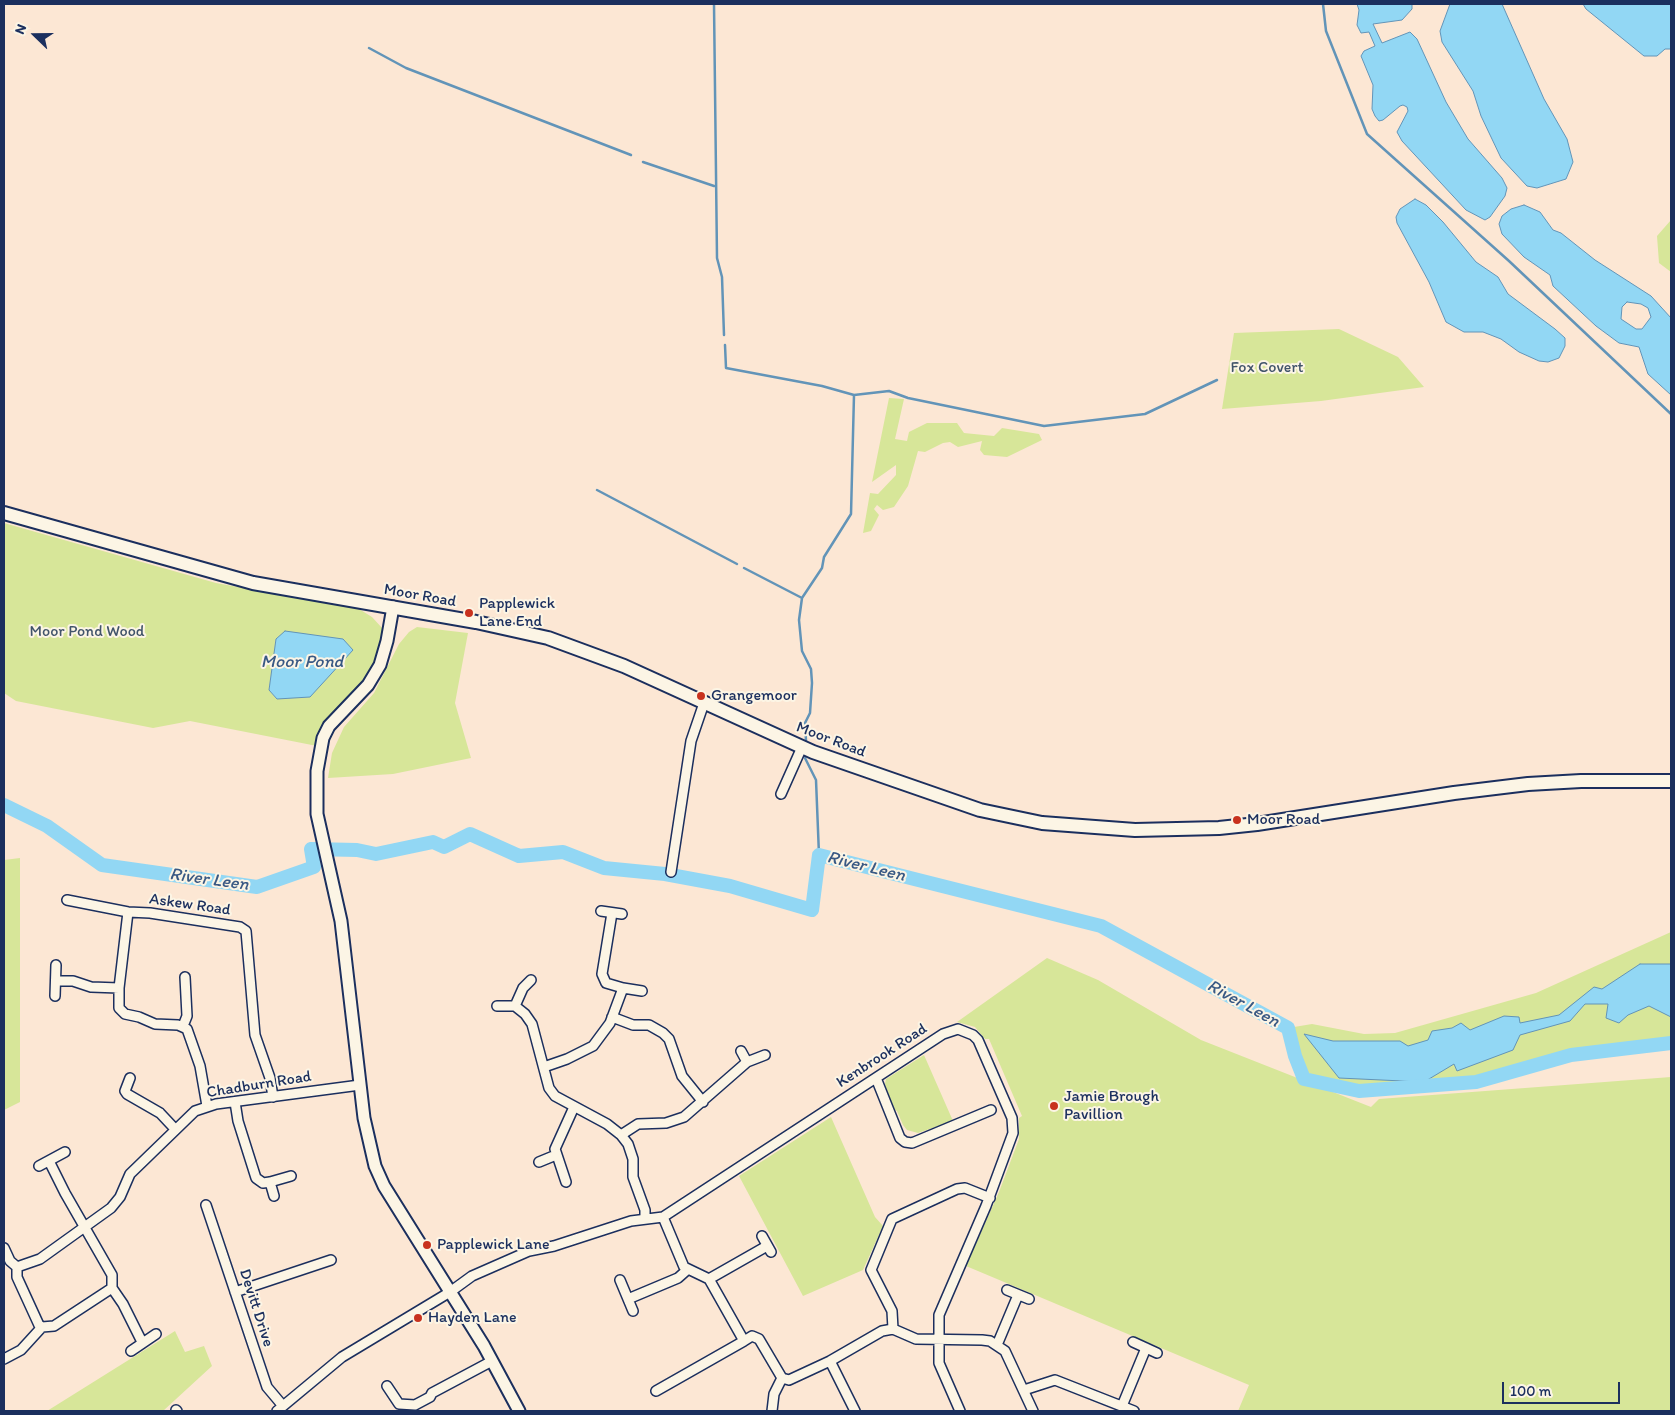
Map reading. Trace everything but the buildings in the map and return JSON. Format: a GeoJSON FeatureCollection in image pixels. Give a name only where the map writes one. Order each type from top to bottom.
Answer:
{"type":"FeatureCollection","features":[{"type":"Feature","properties":{"kind":"main road","name":"Moor Road"},"geometry":{"type":"LineString","coordinates":[[4,514],[245,581],[485,623],[548,638],[624,666],[802,747],[980,810],[1042,823],[1101,828],[1178,830],[1257,824],[1454,793],[1528,784],[1573,781],[1671,781]]}},
{"type":"Feature","properties":{"kind":"street"},"geometry":{"type":"LineString","coordinates":[[393,608],[387,641],[380,664],[368,685],[329,726],[323,738],[317,771],[316,798],[318,822],[341,921],[368,1143],[378,1173],[405,1222],[493,1363],[519,1411]]}},
{"type":"Feature","properties":{"kind":"street"},"geometry":{"type":"LineString","coordinates":[[671,872],[691,741],[704,703]]}},
{"type":"Feature","properties":{"kind":"street"},"geometry":{"type":"LineString","coordinates":[[781,794],[802,747]]}},
{"type":"Feature","properties":{"kind":"street","name":"Askew Road"},"geometry":{"type":"LineString","coordinates":[[67,900],[128,912],[150,912],[240,927],[246,931],[256,1035],[270,1078],[273,1097]]}},
{"type":"Feature","properties":{"kind":"street"},"geometry":{"type":"LineString","coordinates":[[601,911],[622,914]]}},
{"type":"Feature","properties":{"kind":"street"},"geometry":{"type":"LineString","coordinates":[[128,912],[119,988],[119,1008],[125,1014],[139,1016],[161,1026],[183,1026]]}},
{"type":"Feature","properties":{"kind":"street"},"geometry":{"type":"LineString","coordinates":[[612,913],[602,974],[606,982],[623,988],[642,991]]}},
{"type":"Feature","properties":{"kind":"street"},"geometry":{"type":"LineString","coordinates":[[55,996],[56,965]]}},
{"type":"Feature","properties":{"kind":"street"},"geometry":{"type":"LineString","coordinates":[[183,1026],[187,1016],[185,977]]}},
{"type":"Feature","properties":{"kind":"street"},"geometry":{"type":"LineString","coordinates":[[515,1006],[523,988],[531,980]]}},
{"type":"Feature","properties":{"kind":"street"},"geometry":{"type":"LineString","coordinates":[[56,981],[73,982],[90,987],[119,988]]}},
{"type":"Feature","properties":{"kind":"street"},"geometry":{"type":"LineString","coordinates":[[544,1067],[593,1046],[612,1017],[623,988]]}},
{"type":"Feature","properties":{"kind":"street"},"geometry":{"type":"LineString","coordinates":[[497,1006],[515,1006],[525,1014],[532,1024],[552,1092],[560,1100],[607,1124],[621,1134],[628,1144],[633,1159],[633,1177],[645,1210],[645,1218]]}},
{"type":"Feature","properties":{"kind":"street"},"geometry":{"type":"LineString","coordinates":[[612,1017],[632,1025],[649,1025],[669,1038],[682,1076],[702,1102]]}},
{"type":"Feature","properties":{"kind":"street"},"geometry":{"type":"LineString","coordinates":[[183,1026],[190,1035],[200,1066],[207,1106]]}},
{"type":"Feature","properties":{"kind":"street","name":"Kenbrook Road"},"geometry":{"type":"LineString","coordinates":[[664,1217],[951,1030],[958,1029],[973,1035],[981,1048],[1013,1126],[1011,1141],[990,1198],[939,1315],[941,1370],[960,1411]]}},
{"type":"Feature","properties":{"kind":"street"},"geometry":{"type":"LineString","coordinates":[[741,1051],[747,1062]]}},
{"type":"Feature","properties":{"kind":"street"},"geometry":{"type":"LineString","coordinates":[[621,1134],[638,1124],[666,1123],[678,1120],[702,1102],[747,1062],[765,1055]]}},
{"type":"Feature","properties":{"kind":"street"},"geometry":{"type":"LineString","coordinates":[[130,1078],[125,1091],[127,1094],[160,1113],[175,1129]]}},
{"type":"Feature","properties":{"kind":"street"},"geometry":{"type":"LineString","coordinates":[[876,1078],[900,1138],[906,1142],[912,1143],[991,1110]]}},
{"type":"Feature","properties":{"kind":"street","name":"Chadburn Road"},"geometry":{"type":"LineString","coordinates":[[17,1267],[40,1258],[111,1208],[120,1197],[130,1174],[195,1111],[207,1106],[360,1085]]}},
{"type":"Feature","properties":{"kind":"street"},"geometry":{"type":"LineString","coordinates":[[235,1102],[238,1121],[256,1178],[262,1182],[270,1182],[291,1176]]}},
{"type":"Feature","properties":{"kind":"street"},"geometry":{"type":"LineString","coordinates":[[566,1182],[555,1149],[574,1107]]}},
{"type":"Feature","properties":{"kind":"street"},"geometry":{"type":"LineString","coordinates":[[39,1166],[64,1152]]}},
{"type":"Feature","properties":{"kind":"street"},"geometry":{"type":"LineString","coordinates":[[539,1162],[556,1155]]}},
{"type":"Feature","properties":{"kind":"street"},"geometry":{"type":"LineString","coordinates":[[49,1160],[65,1193],[112,1275],[112,1288],[123,1304],[142,1342]]}},
{"type":"Feature","properties":{"kind":"street"},"geometry":{"type":"LineString","coordinates":[[270,1182],[274,1196]]}},
{"type":"Feature","properties":{"kind":"street"},"geometry":{"type":"LineString","coordinates":[[893,1329],[892,1311],[871,1270],[892,1220],[958,1189],[965,1188],[990,1198]]}},
{"type":"Feature","properties":{"kind":"street","name":"Devitt Drive"},"geometry":{"type":"LineString","coordinates":[[206,1205],[206,1216],[235,1292],[267,1387],[280,1409]]}},
{"type":"Feature","properties":{"kind":"street"},"geometry":{"type":"LineString","coordinates":[[280,1409],[342,1357],[450,1292],[472,1276],[529,1251],[554,1246],[612,1226],[645,1218],[664,1217],[687,1270],[709,1279],[744,1341]]}},
{"type":"Feature","properties":{"kind":"street"},"geometry":{"type":"LineString","coordinates":[[709,1279],[769,1249],[762,1236]]}},
{"type":"Feature","properties":{"kind":"street"},"geometry":{"type":"LineString","coordinates":[[4,1248],[10,1261],[17,1267],[17,1277],[39,1325],[42,1327]]}},
{"type":"Feature","properties":{"kind":"street"},"geometry":{"type":"LineString","coordinates":[[235,1292],[331,1260]]}},
{"type":"Feature","properties":{"kind":"street"},"geometry":{"type":"LineString","coordinates":[[628,1300],[678,1278],[687,1270]]}},
{"type":"Feature","properties":{"kind":"street"},"geometry":{"type":"LineString","coordinates":[[620,1280],[633,1311]]}},
{"type":"Feature","properties":{"kind":"street"},"geometry":{"type":"LineString","coordinates":[[4,1359],[21,1350],[42,1327],[54,1326],[112,1288]]}},
{"type":"Feature","properties":{"kind":"street"},"geometry":{"type":"LineString","coordinates":[[1006,1290],[1030,1299]]}},
{"type":"Feature","properties":{"kind":"street"},"geometry":{"type":"LineString","coordinates":[[997,1345],[1018,1295]]}},
{"type":"Feature","properties":{"kind":"street"},"geometry":{"type":"LineString","coordinates":[[656,1391],[752,1336],[759,1339],[782,1378],[789,1380],[830,1361],[882,1331],[893,1329],[916,1340],[982,1340],[997,1345],[1011,1361],[1033,1411]]}},
{"type":"Feature","properties":{"kind":"street"},"geometry":{"type":"LineString","coordinates":[[131,1351],[156,1334]]}},
{"type":"Feature","properties":{"kind":"street"},"geometry":{"type":"LineString","coordinates":[[1133,1342],[1157,1353]]}},
{"type":"Feature","properties":{"kind":"street"},"geometry":{"type":"LineString","coordinates":[[1122,1406],[1146,1348]]}},
{"type":"Feature","properties":{"kind":"street"},"geometry":{"type":"LineString","coordinates":[[830,1361],[856,1411]]}},
{"type":"Feature","properties":{"kind":"street"},"geometry":{"type":"LineString","coordinates":[[387,1386],[399,1404],[415,1405],[430,1397],[435,1398],[493,1363]]}},
{"type":"Feature","properties":{"kind":"street"},"geometry":{"type":"LineString","coordinates":[[772,1411],[774,1394],[782,1378]]}},
{"type":"Feature","properties":{"kind":"street"},"geometry":{"type":"LineString","coordinates":[[1024,1390],[1055,1380],[1134,1411]]}},
{"type":"Feature","properties":{"kind":"green space"},"geometry":{"type":"Polygon","coordinates":[[[1671,220],[1671,272],[1659,263],[1657,236],[1671,220]]]}},
{"type":"Feature","properties":{"kind":"green space","name":"Fox Covert"},"geometry":{"type":"Polygon","coordinates":[[[1339,329],[1398,357],[1424,387],[1321,401],[1222,409],[1234,333],[1339,329]]]}},
{"type":"Feature","properties":{"kind":"green space"},"geometry":{"type":"Polygon","coordinates":[[[889,398],[904,399],[895,439],[907,441],[909,432],[927,423],[957,423],[964,433],[994,436],[1002,428],[1039,434],[1042,440],[1007,457],[984,455],[980,450],[982,441],[958,447],[950,442],[943,443],[925,452],[918,451],[908,486],[894,507],[883,510],[877,505],[874,509],[879,515],[871,531],[863,533],[870,493],[878,494],[896,475],[896,465],[872,482],[889,398]]]}},
{"type":"Feature","properties":{"kind":"green space","name":"Moor Pond Wood"},"geometry":{"type":"Polygon","coordinates":[[[4,523],[216,583],[359,609],[372,617],[383,629],[383,643],[370,671],[360,686],[332,713],[325,724],[317,746],[190,721],[153,728],[16,701],[4,693],[4,523]],[[276,639],[269,690],[277,699],[333,670],[352,650],[276,639]]]}},
{"type":"Feature","properties":{"kind":"green space"},"geometry":{"type":"Polygon","coordinates":[[[417,627],[468,633],[455,703],[471,758],[393,774],[328,778],[332,753],[344,727],[374,693],[399,644],[409,632],[417,627]]]}},
{"type":"Feature","properties":{"kind":"green space"},"geometry":{"type":"Polygon","coordinates":[[[20,858],[20,1102],[4,1110],[4,860],[20,858]]]}},
{"type":"Feature","properties":{"kind":"green space"},"geometry":{"type":"Polygon","coordinates":[[[1671,932],[1671,1043],[1571,1056],[1476,1082],[1359,1091],[1304,1079],[1295,1056],[1288,1028],[1312,1024],[1364,1034],[1395,1033],[1536,993],[1671,932]]]}},
{"type":"Feature","properties":{"kind":"green space"},"geometry":{"type":"Polygon","coordinates":[[[1047,958],[1098,980],[1201,1040],[1371,1107],[1379,1099],[1671,1077],[1671,1411],[1238,1411],[1249,1385],[966,1266],[999,1192],[1019,1139],[1019,1118],[1022,1116],[989,1039],[985,1039],[975,1027],[957,1022],[1047,958]]]}},
{"type":"Feature","properties":{"kind":"green space"},"geometry":{"type":"Polygon","coordinates":[[[924,1055],[953,1121],[918,1133],[907,1130],[903,1125],[897,1111],[893,1109],[885,1084],[886,1079],[924,1055]]]}},
{"type":"Feature","properties":{"kind":"green space"},"geometry":{"type":"Polygon","coordinates":[[[831,1117],[875,1217],[883,1226],[863,1270],[803,1296],[739,1176],[831,1117]]]}},
{"type":"Feature","properties":{"kind":"green space"},"geometry":{"type":"Polygon","coordinates":[[[175,1331],[185,1352],[204,1346],[212,1366],[163,1411],[47,1411],[175,1331]]]}},
{"type":"Feature","properties":{"kind":"water"},"geometry":{"type":"Polygon","coordinates":[[[1357,4],[1412,4],[1412,9],[1402,20],[1373,24],[1382,43],[1410,32],[1417,39],[1446,102],[1468,139],[1502,178],[1507,188],[1505,196],[1490,217],[1485,220],[1466,210],[1402,141],[1397,132],[1408,111],[1407,107],[1400,106],[1383,120],[1379,121],[1375,116],[1372,109],[1373,85],[1361,56],[1364,51],[1375,46],[1369,32],[1361,33],[1357,25],[1359,10],[1357,4]]]}},
{"type":"Feature","properties":{"kind":"water"},"geometry":{"type":"Polygon","coordinates":[[[1450,4],[1502,4],[1544,99],[1567,139],[1573,162],[1566,179],[1537,188],[1527,186],[1501,158],[1481,116],[1473,91],[1442,42],[1440,31],[1450,4]]]}},
{"type":"Feature","properties":{"kind":"water"},"geometry":{"type":"Polygon","coordinates":[[[1583,4],[1671,4],[1671,49],[1665,49],[1657,56],[1644,56],[1586,9],[1583,4]]]}},
{"type":"Feature","properties":{"kind":"water"},"geometry":{"type":"Polygon","coordinates":[[[1415,199],[1426,205],[1443,222],[1476,262],[1498,277],[1508,294],[1565,338],[1565,346],[1559,358],[1548,362],[1539,361],[1519,352],[1501,339],[1483,332],[1464,332],[1446,322],[1429,282],[1397,223],[1396,217],[1400,209],[1415,199]]]}},
{"type":"Feature","properties":{"kind":"water"},"geometry":{"type":"Polygon","coordinates":[[[1524,205],[1540,212],[1553,230],[1561,233],[1595,260],[1651,296],[1671,318],[1671,395],[1648,374],[1639,347],[1619,343],[1596,326],[1553,286],[1550,275],[1524,257],[1502,234],[1499,224],[1502,216],[1511,209],[1524,205]],[[1627,302],[1622,307],[1621,319],[1636,329],[1642,329],[1651,317],[1648,308],[1641,304],[1627,302]]]}},
{"type":"Feature","properties":{"kind":"water","name":"Moor Pond"},"geometry":{"type":"Polygon","coordinates":[[[285,631],[343,639],[353,650],[310,697],[277,699],[269,690],[276,639],[285,631]]]}},
{"type":"Feature","properties":{"kind":"water"},"geometry":{"type":"Polygon","coordinates":[[[1640,964],[1671,964],[1671,1017],[1649,1006],[1628,1015],[1619,1023],[1606,1018],[1608,1004],[1585,1004],[1570,1021],[1520,1035],[1513,1050],[1457,1071],[1454,1064],[1424,1082],[1339,1078],[1304,1034],[1333,1041],[1400,1041],[1408,1046],[1428,1040],[1432,1031],[1452,1028],[1461,1023],[1470,1030],[1504,1016],[1519,1017],[1520,1023],[1559,1015],[1594,987],[1602,989],[1640,964]]]}},
{"type":"Feature","properties":{"kind":"waterway"},"geometry":{"type":"LineString","coordinates":[[714,4],[717,258],[722,277],[724,335]]}},
{"type":"Feature","properties":{"kind":"waterway"},"geometry":{"type":"LineString","coordinates":[[1323,4],[1326,31],[1367,134],[1509,261],[1671,414]]}},
{"type":"Feature","properties":{"kind":"waterway"},"geometry":{"type":"LineString","coordinates":[[369,48],[406,68],[631,155]]}},
{"type":"Feature","properties":{"kind":"waterway"},"geometry":{"type":"LineString","coordinates":[[643,162],[714,186]]}},
{"type":"Feature","properties":{"kind":"waterway"},"geometry":{"type":"LineString","coordinates":[[725,345],[726,368],[822,386],[854,395],[889,391],[908,398],[1044,426],[1145,414],[1217,380]]}},
{"type":"Feature","properties":{"kind":"waterway"},"geometry":{"type":"LineString","coordinates":[[806,741],[805,723],[810,713],[812,683],[811,669],[802,651],[799,620],[802,598],[822,568],[824,557],[851,514],[854,395]]}},
{"type":"Feature","properties":{"kind":"waterway"},"geometry":{"type":"LineString","coordinates":[[597,490],[737,564]]}},
{"type":"Feature","properties":{"kind":"waterway"},"geometry":{"type":"LineString","coordinates":[[744,568],[802,598]]}},
{"type":"Feature","properties":{"kind":"waterway"},"geometry":{"type":"LineString","coordinates":[[805,758],[816,780],[819,855]]}},
{"type":"Feature","properties":{"kind":"waterway","name":"River Leen"},"geometry":{"type":"LineString","coordinates":[[4,805],[47,826],[102,865],[257,887],[314,867],[311,849],[357,850],[376,854],[433,842],[444,847],[470,834],[519,856],[563,852],[604,868],[665,874],[730,886],[812,910],[819,855],[1101,926],[1288,1028],[1295,1056],[1304,1079],[1359,1091],[1476,1082],[1571,1055],[1671,1043]]}},
{"type":"Feature","properties":{"kind":"place","name":"Papplewick Lane End"},"geometry":{"type":"Point","coordinates":[469,613]}},
{"type":"Feature","properties":{"kind":"place","name":"Grangemoor"},"geometry":{"type":"Point","coordinates":[701,696]}},
{"type":"Feature","properties":{"kind":"place","name":"Moor Road"},"geometry":{"type":"Point","coordinates":[1237,820]}},
{"type":"Feature","properties":{"kind":"place","name":"Jamie Brough Pavillion"},"geometry":{"type":"Point","coordinates":[1054,1106]}},
{"type":"Feature","properties":{"kind":"place","name":"Papplewick Lane"},"geometry":{"type":"Point","coordinates":[427,1245]}},
{"type":"Feature","properties":{"kind":"place","name":"Hayden Lane"},"geometry":{"type":"Point","coordinates":[418,1318]}}]}
